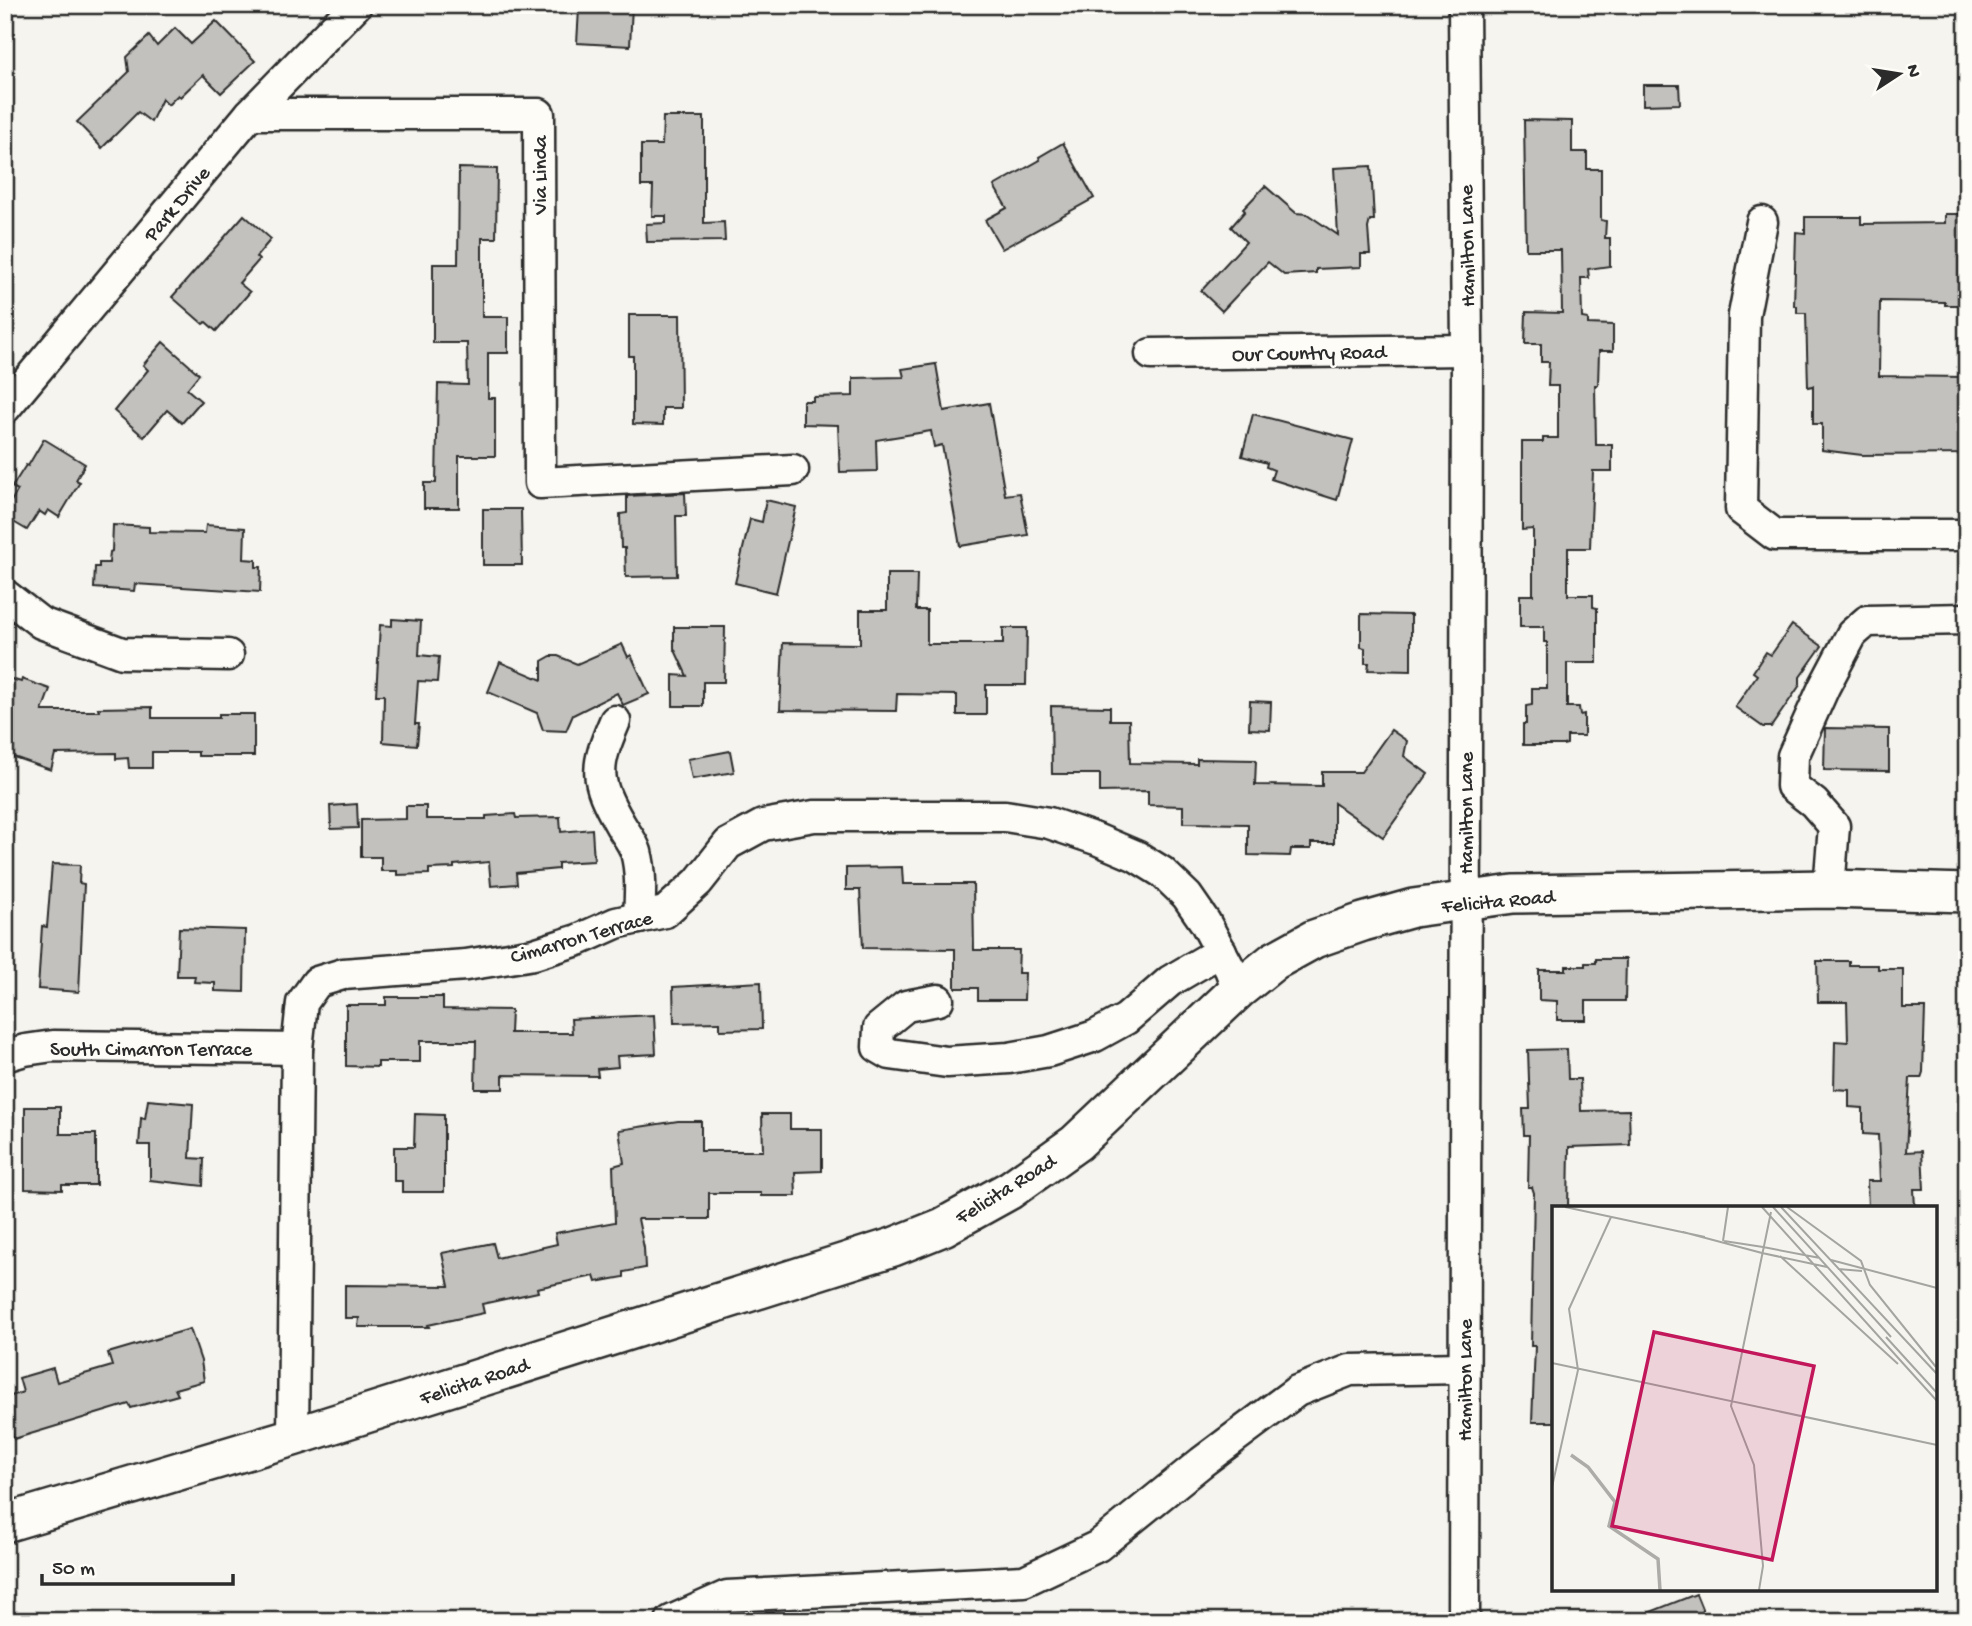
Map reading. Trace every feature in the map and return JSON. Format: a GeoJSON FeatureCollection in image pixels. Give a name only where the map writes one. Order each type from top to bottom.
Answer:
{"type":"FeatureCollection","features":[{"type":"Feature","properties":{"kind":"main road","name":"Felicita Road"},"geometry":{"type":"LineString","coordinates":[[5,1523],[293,1437],[893,1247],[943,1227],[1010,1190],[1076,1143],[1238,990],[1274,961],[1314,939],[1363,922],[1413,908],[1513,894],[1829,889],[1967,893]]}},
{"type":"Feature","properties":{"kind":"street","name":"Park Drive"},"geometry":{"type":"LineString","coordinates":[[5,408],[250,114],[356,5]]}},
{"type":"Feature","properties":{"kind":"street","name":"Hamilton Lane"},"geometry":{"type":"LineString","coordinates":[[1464,5],[1467,350],[1464,1621]]}},
{"type":"Feature","properties":{"kind":"street","name":"Via Linda"},"geometry":{"type":"LineString","coordinates":[[250,114],[539,114],[540,483],[793,470]]}},
{"type":"Feature","properties":{"kind":"street"},"geometry":{"type":"LineString","coordinates":[[1762,222],[1744,316],[1741,509],[1776,535],[1967,535]]}},
{"type":"Feature","properties":{"kind":"street","name":"Our Country Road"},"geometry":{"type":"LineString","coordinates":[[1151,354],[1467,350]]}},
{"type":"Feature","properties":{"kind":"street"},"geometry":{"type":"LineString","coordinates":[[5,594],[41,623],[122,653],[228,656]]}},
{"type":"Feature","properties":{"kind":"street"},"geometry":{"type":"LineString","coordinates":[[1829,889],[1834,826],[1814,803],[1792,786],[1793,756],[1824,687],[1852,634],[1867,621],[1967,620]]}},
{"type":"Feature","properties":{"kind":"street"},"geometry":{"type":"LineString","coordinates":[[615,721],[603,750],[599,772],[601,787],[635,849],[640,868],[639,918]]}},
{"type":"Feature","properties":{"kind":"street","name":"Cimarron Terrace"},"geometry":{"type":"LineString","coordinates":[[293,1437],[297,1049],[302,1003],[317,982],[343,974],[466,965],[534,954],[578,940],[616,923],[665,912],[698,882],[728,844],[763,825],[814,816],[1005,816],[1049,823],[1096,839],[1136,856],[1162,872],[1187,896],[1205,922],[1238,990]]}},
{"type":"Feature","properties":{"kind":"street"},"geometry":{"type":"LineString","coordinates":[[938,1000],[906,1006],[880,1028],[878,1046],[890,1054],[947,1062],[1009,1058],[1049,1051],[1095,1037],[1126,1019],[1170,981],[1220,951]]}},
{"type":"Feature","properties":{"kind":"street","name":"South Cimarron Terrace"},"geometry":{"type":"LineString","coordinates":[[5,1056],[53,1046],[297,1049]]}},
{"type":"Feature","properties":{"kind":"street"},"geometry":{"type":"LineString","coordinates":[[671,1621],[727,1596],[1024,1581],[1098,1546],[1202,1462],[1297,1391],[1350,1370],[1464,1368]]}},
{"type":"Feature","properties":{"kind":"building"},"geometry":{"type":"Polygon","coordinates":[[[584,5],[632,5],[630,46],[577,43],[579,9],[584,10],[584,5]]]}},
{"type":"Feature","properties":{"kind":"building"},"geometry":{"type":"Polygon","coordinates":[[[216,21],[255,61],[221,93],[203,75],[168,105],[162,99],[151,122],[138,112],[102,148],[77,122],[129,72],[127,57],[149,36],[157,46],[175,28],[191,44],[216,21]]]}},
{"type":"Feature","properties":{"kind":"building"},"geometry":{"type":"Polygon","coordinates":[[[1643,85],[1679,85],[1680,104],[1643,105],[1643,85]]]}},
{"type":"Feature","properties":{"kind":"building"},"geometry":{"type":"Polygon","coordinates":[[[663,117],[704,117],[704,223],[724,222],[725,241],[647,242],[646,224],[666,223],[666,216],[652,216],[653,186],[641,186],[641,145],[662,145],[663,117]]]}},
{"type":"Feature","properties":{"kind":"building"},"geometry":{"type":"Polygon","coordinates":[[[1524,120],[1572,121],[1572,152],[1587,152],[1587,169],[1601,169],[1601,220],[1606,221],[1605,238],[1610,238],[1610,266],[1588,269],[1589,278],[1581,278],[1582,318],[1588,319],[1588,324],[1613,325],[1613,351],[1599,351],[1598,385],[1595,385],[1596,445],[1612,445],[1612,471],[1593,471],[1590,548],[1568,548],[1568,595],[1593,595],[1593,607],[1597,608],[1597,663],[1567,663],[1567,707],[1579,707],[1580,715],[1584,714],[1584,736],[1567,736],[1567,744],[1563,745],[1523,745],[1523,724],[1526,724],[1526,706],[1532,705],[1532,688],[1547,688],[1547,642],[1544,642],[1544,627],[1520,627],[1520,595],[1533,595],[1533,529],[1522,530],[1522,442],[1543,442],[1543,438],[1558,438],[1558,386],[1548,386],[1549,362],[1541,362],[1541,344],[1525,344],[1526,312],[1562,313],[1561,250],[1526,250],[1524,120]]]}},
{"type":"Feature","properties":{"kind":"building"},"geometry":{"type":"Polygon","coordinates":[[[1063,143],[1094,198],[1002,249],[985,220],[1007,208],[994,186],[1040,160],[1039,157],[1063,143]]]}},
{"type":"Feature","properties":{"kind":"building"},"geometry":{"type":"Polygon","coordinates":[[[1371,166],[1374,220],[1370,220],[1368,228],[1370,254],[1361,254],[1361,267],[1316,269],[1316,273],[1284,275],[1268,262],[1222,311],[1201,291],[1246,242],[1231,227],[1245,211],[1243,209],[1265,186],[1296,213],[1307,214],[1338,235],[1334,168],[1371,166]]]}},
{"type":"Feature","properties":{"kind":"building"},"geometry":{"type":"Polygon","coordinates":[[[459,168],[497,169],[496,238],[482,238],[482,317],[508,317],[508,353],[488,353],[488,398],[495,398],[495,456],[459,456],[459,508],[424,508],[424,483],[436,483],[438,384],[468,385],[467,343],[433,343],[433,264],[458,264],[459,168]]]}},
{"type":"Feature","properties":{"kind":"building"},"geometry":{"type":"Polygon","coordinates":[[[1945,214],[1967,214],[1967,305],[1880,301],[1879,376],[1967,377],[1967,454],[1862,455],[1822,450],[1822,424],[1813,424],[1813,386],[1808,387],[1806,313],[1797,313],[1797,306],[1794,306],[1796,232],[1805,233],[1805,217],[1861,217],[1861,224],[1945,223],[1945,214]]]}},
{"type":"Feature","properties":{"kind":"building"},"geometry":{"type":"Polygon","coordinates":[[[244,215],[271,239],[256,257],[259,260],[239,283],[250,292],[216,331],[206,322],[203,324],[172,297],[244,215]]]}},
{"type":"Feature","properties":{"kind":"building"},"geometry":{"type":"Polygon","coordinates":[[[629,315],[680,315],[681,408],[663,408],[663,425],[633,424],[633,356],[629,356],[629,315]]]}},
{"type":"Feature","properties":{"kind":"building"},"geometry":{"type":"Polygon","coordinates":[[[163,342],[199,374],[187,389],[201,401],[182,423],[167,410],[144,437],[114,411],[148,370],[143,365],[163,342]]]}},
{"type":"Feature","properties":{"kind":"building"},"geometry":{"type":"Polygon","coordinates":[[[936,364],[944,411],[989,403],[1005,495],[1020,493],[1028,535],[960,546],[942,445],[934,447],[931,431],[876,440],[877,471],[840,472],[838,425],[803,424],[803,401],[813,401],[813,397],[853,396],[853,378],[904,377],[902,369],[936,364]]]}},
{"type":"Feature","properties":{"kind":"building"},"geometry":{"type":"Polygon","coordinates":[[[1253,414],[1353,440],[1337,500],[1271,479],[1274,470],[1266,467],[1267,463],[1242,456],[1253,414]]]}},
{"type":"Feature","properties":{"kind":"building"},"geometry":{"type":"Polygon","coordinates":[[[44,439],[85,464],[76,480],[80,482],[59,517],[48,510],[45,515],[39,511],[27,530],[5,517],[5,511],[18,490],[12,487],[44,439]]]}},
{"type":"Feature","properties":{"kind":"building"},"geometry":{"type":"Polygon","coordinates":[[[685,493],[686,516],[676,516],[677,576],[626,577],[625,548],[621,548],[620,514],[627,513],[627,496],[685,493]]]}},
{"type":"Feature","properties":{"kind":"building"},"geometry":{"type":"Polygon","coordinates":[[[766,500],[796,507],[776,593],[735,583],[750,519],[762,522],[766,500]]]}},
{"type":"Feature","properties":{"kind":"building"},"geometry":{"type":"Polygon","coordinates":[[[483,509],[521,509],[522,565],[483,565],[483,509]]]}},
{"type":"Feature","properties":{"kind":"building"},"geometry":{"type":"Polygon","coordinates":[[[113,525],[149,527],[149,532],[205,533],[206,525],[245,528],[244,559],[256,560],[256,567],[261,567],[260,592],[135,584],[134,591],[94,588],[95,567],[99,567],[99,563],[109,563],[113,525]]]}},
{"type":"Feature","properties":{"kind":"building"},"geometry":{"type":"Polygon","coordinates":[[[887,574],[917,574],[916,610],[927,610],[927,644],[1003,644],[1003,628],[1027,628],[1026,685],[986,685],[986,715],[957,715],[957,695],[897,694],[896,711],[780,710],[783,643],[860,644],[860,610],[887,610],[887,574]]]}},
{"type":"Feature","properties":{"kind":"building"},"geometry":{"type":"Polygon","coordinates":[[[1361,614],[1411,615],[1411,671],[1368,670],[1365,648],[1361,647],[1361,614]]]}},
{"type":"Feature","properties":{"kind":"building"},"geometry":{"type":"Polygon","coordinates":[[[392,619],[421,621],[419,655],[439,657],[437,682],[418,681],[415,724],[419,724],[417,745],[383,742],[384,695],[376,695],[380,625],[392,626],[392,619]]]}},
{"type":"Feature","properties":{"kind":"building"},"geometry":{"type":"Polygon","coordinates":[[[1792,625],[1822,646],[1800,677],[1800,685],[1771,727],[1763,727],[1735,707],[1757,675],[1753,672],[1766,652],[1771,655],[1792,625]]]}},
{"type":"Feature","properties":{"kind":"building"},"geometry":{"type":"Polygon","coordinates":[[[674,627],[725,627],[724,682],[703,682],[703,706],[673,706],[673,675],[687,676],[674,648],[674,627]]]}},
{"type":"Feature","properties":{"kind":"building"},"geometry":{"type":"Polygon","coordinates":[[[622,644],[628,657],[631,655],[649,694],[623,705],[617,693],[573,715],[566,731],[543,730],[537,713],[488,692],[500,662],[542,680],[542,661],[551,656],[577,664],[622,644]]]}},
{"type":"Feature","properties":{"kind":"building"},"geometry":{"type":"Polygon","coordinates":[[[5,677],[21,682],[22,679],[50,689],[42,711],[152,707],[152,718],[219,718],[219,714],[254,714],[254,756],[198,756],[198,752],[152,752],[152,768],[129,768],[128,758],[116,759],[116,753],[55,754],[51,770],[5,754],[5,677]]]}},
{"type":"Feature","properties":{"kind":"building"},"geometry":{"type":"Polygon","coordinates":[[[1250,701],[1271,702],[1270,730],[1249,729],[1250,701]]]}},
{"type":"Feature","properties":{"kind":"building"},"geometry":{"type":"Polygon","coordinates":[[[1051,706],[1110,707],[1110,720],[1129,720],[1130,763],[1197,764],[1197,759],[1256,760],[1255,785],[1322,786],[1322,772],[1361,772],[1391,730],[1407,741],[1404,756],[1428,774],[1383,837],[1334,803],[1334,843],[1311,843],[1311,849],[1291,849],[1290,856],[1248,855],[1248,824],[1183,823],[1183,806],[1148,805],[1148,791],[1100,792],[1100,774],[1052,774],[1051,706]]]}},
{"type":"Feature","properties":{"kind":"building"},"geometry":{"type":"Polygon","coordinates":[[[1825,728],[1889,729],[1889,771],[1824,770],[1825,728]]]}},
{"type":"Feature","properties":{"kind":"building"},"geometry":{"type":"Polygon","coordinates":[[[730,751],[734,772],[692,779],[688,759],[730,751]]]}},
{"type":"Feature","properties":{"kind":"building"},"geometry":{"type":"Polygon","coordinates":[[[357,804],[358,828],[331,829],[330,806],[357,804]]]}},
{"type":"Feature","properties":{"kind":"building"},"geometry":{"type":"Polygon","coordinates":[[[406,806],[426,806],[426,819],[486,819],[486,816],[515,814],[516,818],[560,817],[561,832],[592,829],[594,861],[558,863],[558,869],[516,873],[517,884],[491,886],[489,862],[429,869],[429,874],[397,875],[397,871],[381,871],[381,857],[361,857],[361,820],[406,819],[406,806]]]}},
{"type":"Feature","properties":{"kind":"building"},"geometry":{"type":"Polygon","coordinates":[[[52,864],[80,865],[79,883],[84,884],[79,992],[38,989],[42,926],[47,927],[52,864]]]}},
{"type":"Feature","properties":{"kind":"building"},"geometry":{"type":"Polygon","coordinates":[[[902,867],[903,884],[973,884],[974,950],[1019,950],[1018,973],[1025,973],[1024,1000],[978,1000],[978,988],[955,988],[955,949],[863,948],[860,890],[846,890],[846,868],[902,867]]]}},
{"type":"Feature","properties":{"kind":"building"},"geometry":{"type":"Polygon","coordinates":[[[179,928],[245,930],[244,992],[215,991],[215,983],[194,982],[195,976],[177,976],[179,928]]]}},
{"type":"Feature","properties":{"kind":"building"},"geometry":{"type":"Polygon","coordinates":[[[1596,959],[1626,959],[1625,1001],[1586,1001],[1586,1020],[1557,1020],[1557,1001],[1539,1000],[1539,970],[1566,970],[1566,966],[1596,963],[1596,959]]]}},
{"type":"Feature","properties":{"kind":"building"},"geometry":{"type":"Polygon","coordinates":[[[1817,961],[1849,961],[1849,965],[1878,965],[1878,969],[1903,969],[1903,1008],[1925,1008],[1923,1072],[1921,1078],[1910,1078],[1906,1152],[1922,1151],[1924,1189],[1914,1189],[1915,1206],[1868,1206],[1867,1181],[1880,1181],[1878,1135],[1863,1134],[1863,1108],[1849,1107],[1849,1090],[1834,1089],[1835,1041],[1848,1042],[1847,1002],[1818,1002],[1817,961]]]}},
{"type":"Feature","properties":{"kind":"building"},"geometry":{"type":"Polygon","coordinates":[[[761,982],[762,1029],[720,1030],[720,1022],[674,1023],[673,987],[761,982]]]}},
{"type":"Feature","properties":{"kind":"building"},"geometry":{"type":"Polygon","coordinates":[[[386,997],[443,997],[443,1009],[511,1010],[510,1033],[572,1033],[571,1019],[654,1015],[656,1054],[617,1056],[618,1067],[597,1069],[598,1076],[503,1075],[503,1089],[475,1089],[476,1041],[420,1041],[420,1062],[378,1062],[378,1067],[346,1066],[346,1005],[386,1005],[386,997]]]}},
{"type":"Feature","properties":{"kind":"building"},"geometry":{"type":"Polygon","coordinates":[[[1567,1049],[1568,1079],[1580,1079],[1581,1111],[1629,1110],[1630,1145],[1569,1147],[1568,1206],[1552,1206],[1552,1422],[1532,1422],[1535,1346],[1531,1346],[1534,1193],[1532,1187],[1528,1187],[1529,1135],[1524,1135],[1523,1109],[1530,1109],[1528,1050],[1567,1049]]]}},
{"type":"Feature","properties":{"kind":"building"},"geometry":{"type":"Polygon","coordinates":[[[148,1100],[193,1104],[190,1158],[204,1159],[203,1186],[150,1180],[150,1145],[139,1145],[141,1118],[145,1119],[148,1100]]]}},
{"type":"Feature","properties":{"kind":"building"},"geometry":{"type":"Polygon","coordinates":[[[25,1107],[60,1107],[60,1134],[96,1134],[96,1185],[62,1185],[62,1190],[25,1189],[25,1107]]]}},
{"type":"Feature","properties":{"kind":"building"},"geometry":{"type":"Polygon","coordinates":[[[415,1114],[444,1115],[444,1192],[402,1192],[402,1181],[394,1181],[394,1147],[414,1147],[415,1114]]]}},
{"type":"Feature","properties":{"kind":"building"},"geometry":{"type":"Polygon","coordinates":[[[762,1114],[790,1114],[790,1129],[822,1129],[822,1171],[795,1172],[796,1196],[709,1193],[709,1219],[638,1219],[645,1268],[624,1272],[624,1277],[596,1282],[594,1276],[537,1288],[538,1292],[482,1304],[484,1313],[428,1325],[429,1327],[358,1327],[359,1318],[345,1318],[345,1285],[449,1286],[442,1253],[493,1243],[497,1258],[557,1244],[555,1233],[615,1222],[613,1166],[624,1163],[619,1130],[678,1121],[701,1121],[701,1151],[763,1151],[762,1114]]]}},
{"type":"Feature","properties":{"kind":"building"},"geometry":{"type":"Polygon","coordinates":[[[190,1329],[201,1361],[204,1381],[175,1389],[178,1395],[131,1408],[129,1404],[14,1439],[5,1410],[5,1398],[23,1392],[19,1378],[53,1368],[57,1382],[112,1366],[108,1353],[190,1329]]]}},
{"type":"Feature","properties":{"kind":"building"},"geometry":{"type":"Polygon","coordinates":[[[1696,1594],[1707,1621],[1630,1620],[1696,1594]]]}}]}
